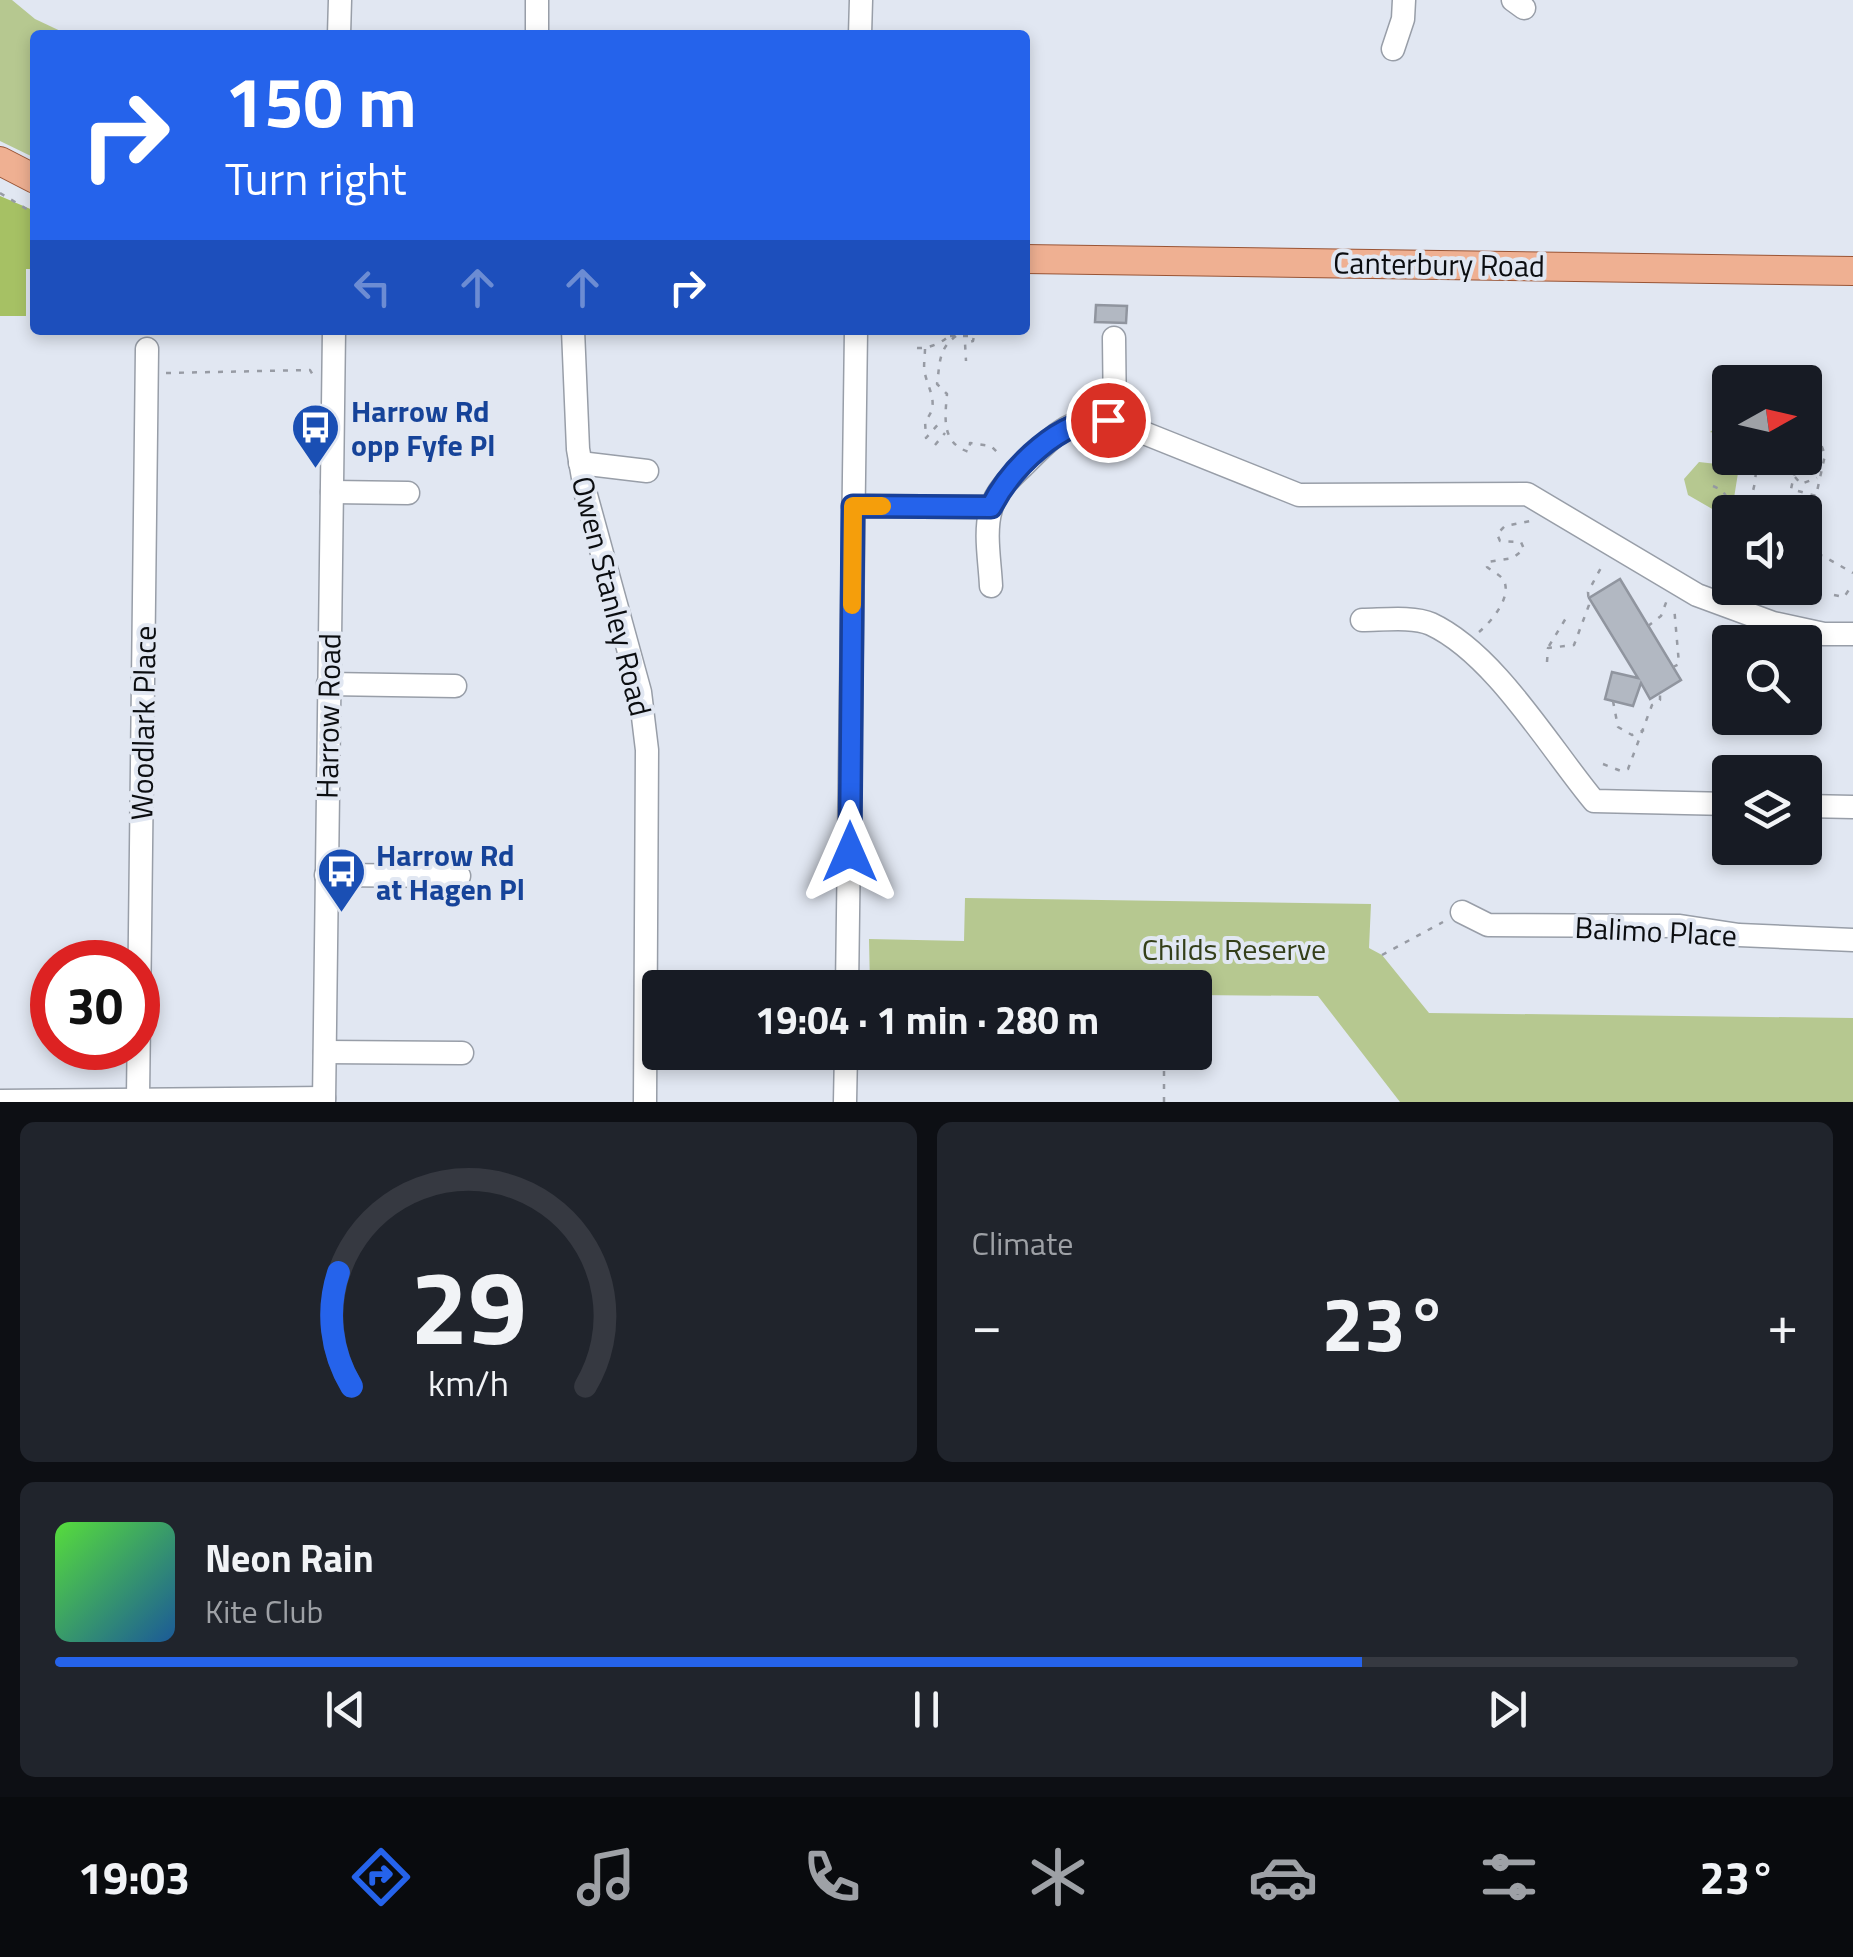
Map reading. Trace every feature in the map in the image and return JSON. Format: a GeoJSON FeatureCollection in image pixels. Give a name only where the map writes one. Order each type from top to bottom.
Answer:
{"type":"FeatureCollection","features":[{"type":"Feature","properties":{"kind":"main road"},"geometry":{"type":"LineString","coordinates":[[0,160],[30,177]]}},
{"type":"Feature","properties":{"kind":"main road","name":"Canterbury Road"},"geometry":{"type":"LineString","coordinates":[[1030,259],[1853,271]]}},
{"type":"Feature","properties":{"kind":"street"},"geometry":{"type":"LineString","coordinates":[[339,30],[340,0]]}},
{"type":"Feature","properties":{"kind":"street"},"geometry":{"type":"LineString","coordinates":[[537,30],[538,0]]}},
{"type":"Feature","properties":{"kind":"street"},"geometry":{"type":"LineString","coordinates":[[860,30],[861,0]]}},
{"type":"Feature","properties":{"kind":"street"},"geometry":{"type":"LineString","coordinates":[[1393,49],[1403,19],[1404,0]]}},
{"type":"Feature","properties":{"kind":"street","name":"Harrow Road"},"geometry":{"type":"LineString","coordinates":[[324,1100],[334,335]]}},
{"type":"Feature","properties":{"kind":"street","name":"Owen Stanley Road"},"geometry":{"type":"LineString","coordinates":[[573,335],[580,463],[640,692],[645,731],[651,970]]}},
{"type":"Feature","properties":{"kind":"street"},"geometry":{"type":"LineString","coordinates":[[847,970],[856,335]]}},
{"type":"Feature","properties":{"kind":"street"},"geometry":{"type":"LineString","coordinates":[[1114,338],[1115,422]]}},
{"type":"Feature","properties":{"kind":"street","name":"Woodlark Place"},"geometry":{"type":"LineString","coordinates":[[138,1098],[147,349]]}},
{"type":"Feature","properties":{"kind":"street"},"geometry":{"type":"LineString","coordinates":[[991,586],[991,507],[1006,482],[1058,432],[1088,420],[1115,422],[1300,496],[1526,494],[1697,595],[1773,623],[1824,634],[1853,634]]}},
{"type":"Feature","properties":{"kind":"street"},"geometry":{"type":"LineString","coordinates":[[580,463],[647,470]]}},
{"type":"Feature","properties":{"kind":"street"},"geometry":{"type":"LineString","coordinates":[[332,492],[408,494]]}},
{"type":"Feature","properties":{"kind":"street"},"geometry":{"type":"LineString","coordinates":[[853,506],[991,507]]}},
{"type":"Feature","properties":{"kind":"street"},"geometry":{"type":"LineString","coordinates":[[1362,620],[1428,622],[1454,639],[1497,676],[1594,800],[1712,803]]}},
{"type":"Feature","properties":{"kind":"street"},"geometry":{"type":"LineString","coordinates":[[328,684],[455,686]]}},
{"type":"Feature","properties":{"kind":"street"},"geometry":{"type":"LineString","coordinates":[[1822,806],[1853,807]]}},
{"type":"Feature","properties":{"kind":"street"},"geometry":{"type":"LineString","coordinates":[[326,875],[459,876]]}},
{"type":"Feature","properties":{"kind":"street","name":"Balimo Place"},"geometry":{"type":"LineString","coordinates":[[1462,912],[1488,925],[1680,926],[1739,935],[1853,940]]}},
{"type":"Feature","properties":{"kind":"street"},"geometry":{"type":"LineString","coordinates":[[325,1052],[462,1053]]}},
{"type":"Feature","properties":{"kind":"street","name":"Owen Stanley Road"},"geometry":{"type":"LineString","coordinates":[[645,1102],[649,1070]]}},
{"type":"Feature","properties":{"kind":"street"},"geometry":{"type":"LineString","coordinates":[[845,1102],[846,1070]]}},
{"type":"Feature","properties":{"kind":"street"},"geometry":{"type":"LineString","coordinates":[[0,1101],[324,1100]]}},
{"type":"Feature","properties":{"kind":"path"},"geometry":{"type":"LineString","coordinates":[[0,193],[30,211]]}},
{"type":"Feature","properties":{"kind":"path"},"geometry":{"type":"LineString","coordinates":[[953,336],[938,361],[938,382],[946,394],[946,432],[958,448],[967,452],[970,443],[991,446],[997,452]]}},
{"type":"Feature","properties":{"kind":"path"},"geometry":{"type":"LineString","coordinates":[[917,348],[930,349],[939,337],[974,336],[974,341],[965,343],[966,361]]}},
{"type":"Feature","properties":{"kind":"path"},"geometry":{"type":"LineString","coordinates":[[925,348],[923,366],[933,392],[930,418]]}},
{"type":"Feature","properties":{"kind":"path"},"geometry":{"type":"LineString","coordinates":[[148,383],[170,371],[310,370],[317,381],[333,381]]}},
{"type":"Feature","properties":{"kind":"path"},"geometry":{"type":"LineString","coordinates":[[928,382],[938,382]]}},
{"type":"Feature","properties":{"kind":"path"},"geometry":{"type":"LineString","coordinates":[[920,417],[930,418]]}},
{"type":"Feature","properties":{"kind":"path"},"geometry":{"type":"LineString","coordinates":[[930,418],[925,421],[926,438],[945,419]]}},
{"type":"Feature","properties":{"kind":"path"},"geometry":{"type":"LineString","coordinates":[[935,445],[946,432]]}},
{"type":"Feature","properties":{"kind":"path"},"geometry":{"type":"LineString","coordinates":[[1794,475],[1791,489],[1811,496],[1818,494],[1818,477],[1824,466],[1822,448]]}},
{"type":"Feature","properties":{"kind":"path"},"geometry":{"type":"LineString","coordinates":[[1795,475],[1801,484],[1818,477]]}},
{"type":"Feature","properties":{"kind":"path"},"geometry":{"type":"LineString","coordinates":[[1713,486],[1725,495]]}},
{"type":"Feature","properties":{"kind":"path"},"geometry":{"type":"LineString","coordinates":[[1472,630],[1484,628],[1502,604],[1504,582],[1488,567],[1488,562],[1512,558],[1524,549],[1521,542],[1500,541],[1500,530],[1514,523],[1561,514]]}},
{"type":"Feature","properties":{"kind":"path"},"geometry":{"type":"LineString","coordinates":[[1549,648],[1574,645],[1589,605],[1588,592],[1613,545]]}},
{"type":"Feature","properties":{"kind":"path"},"geometry":{"type":"LineString","coordinates":[[1822,556],[1853,572]]}},
{"type":"Feature","properties":{"kind":"path"},"geometry":{"type":"LineString","coordinates":[[1648,626],[1665,611],[1671,579]]}},
{"type":"Feature","properties":{"kind":"path"},"geometry":{"type":"LineString","coordinates":[[1671,579],[1678,664],[1673,667]]}},
{"type":"Feature","properties":{"kind":"path"},"geometry":{"type":"LineString","coordinates":[[1834,595],[1844,597],[1853,584]]}},
{"type":"Feature","properties":{"kind":"path"},"geometry":{"type":"LineString","coordinates":[[1547,662],[1546,652],[1566,618]]}},
{"type":"Feature","properties":{"kind":"path"},"geometry":{"type":"LineString","coordinates":[[1645,708],[1660,700],[1660,693]]}},
{"type":"Feature","properties":{"kind":"path"},"geometry":{"type":"LineString","coordinates":[[1613,701],[1615,722],[1623,732],[1632,735],[1645,729]]}},
{"type":"Feature","properties":{"kind":"path"},"geometry":{"type":"LineString","coordinates":[[1602,764],[1628,770],[1652,705]]}},
{"type":"Feature","properties":{"kind":"path"},"geometry":{"type":"LineString","coordinates":[[1382,955],[1462,912]]}},
{"type":"Feature","properties":{"kind":"path"},"geometry":{"type":"LineString","coordinates":[[1164,1070],[1164,1102]]}},
{"type":"Feature","properties":{"kind":"green space"},"geometry":{"type":"Polygon","coordinates":[[[0,0],[12,0],[35,19],[58,30],[30,30],[30,156],[0,141],[0,0]]]}},
{"type":"Feature","properties":{"kind":"green space"},"geometry":{"type":"Polygon","coordinates":[[[0,196],[30,209],[30,269],[26,269],[26,316],[0,316],[0,196]]]}},
{"type":"Feature","properties":{"kind":"green space"},"geometry":{"type":"Polygon","coordinates":[[[1699,462],[1712,463],[1712,475],[1738,475],[1734,495],[1712,495],[1712,509],[1688,495],[1684,479],[1699,462]]]}},
{"type":"Feature","properties":{"kind":"green space","name":"Childs Reserve"},"geometry":{"type":"Polygon","coordinates":[[[965,898],[1371,904],[1369,948],[1382,955],[1429,1013],[1853,1018],[1853,1102],[1400,1102],[1318,996],[1212,995],[1212,970],[870,970],[869,939],[964,941],[965,898]]]}},
{"type":"Feature","properties":{"kind":"building"},"geometry":{"type":"Polygon","coordinates":[[[1096,305],[1127,306],[1126,323],[1095,322],[1096,305]]]}},
{"type":"Feature","properties":{"kind":"building"},"geometry":{"type":"Polygon","coordinates":[[[1620,579],[1681,680],[1650,699],[1641,683],[1633,706],[1605,699],[1612,672],[1638,678],[1589,598],[1620,579]]]}},
{"type":"Feature","properties":{"kind":"slow traffic"},"geometry":{"type":"LineString","coordinates":[[852,605],[853,506],[882,506]]}},
{"type":"Feature","properties":{"kind":"place","name":"Harrow Rd opp Fyfe Pl"},"geometry":{"type":"Point","coordinates":[316,470]}},
{"type":"Feature","properties":{"kind":"place","name":"Harrow Rd at Hagen Pl"},"geometry":{"type":"Point","coordinates":[341,914]}},
{"type":"Feature","properties":{"kind":"route"},"geometry":{"type":"LineString","coordinates":[[850,852],[853,506],[991,507],[1006,482],[1058,432],[1079,422],[1108,420]]}}]}
